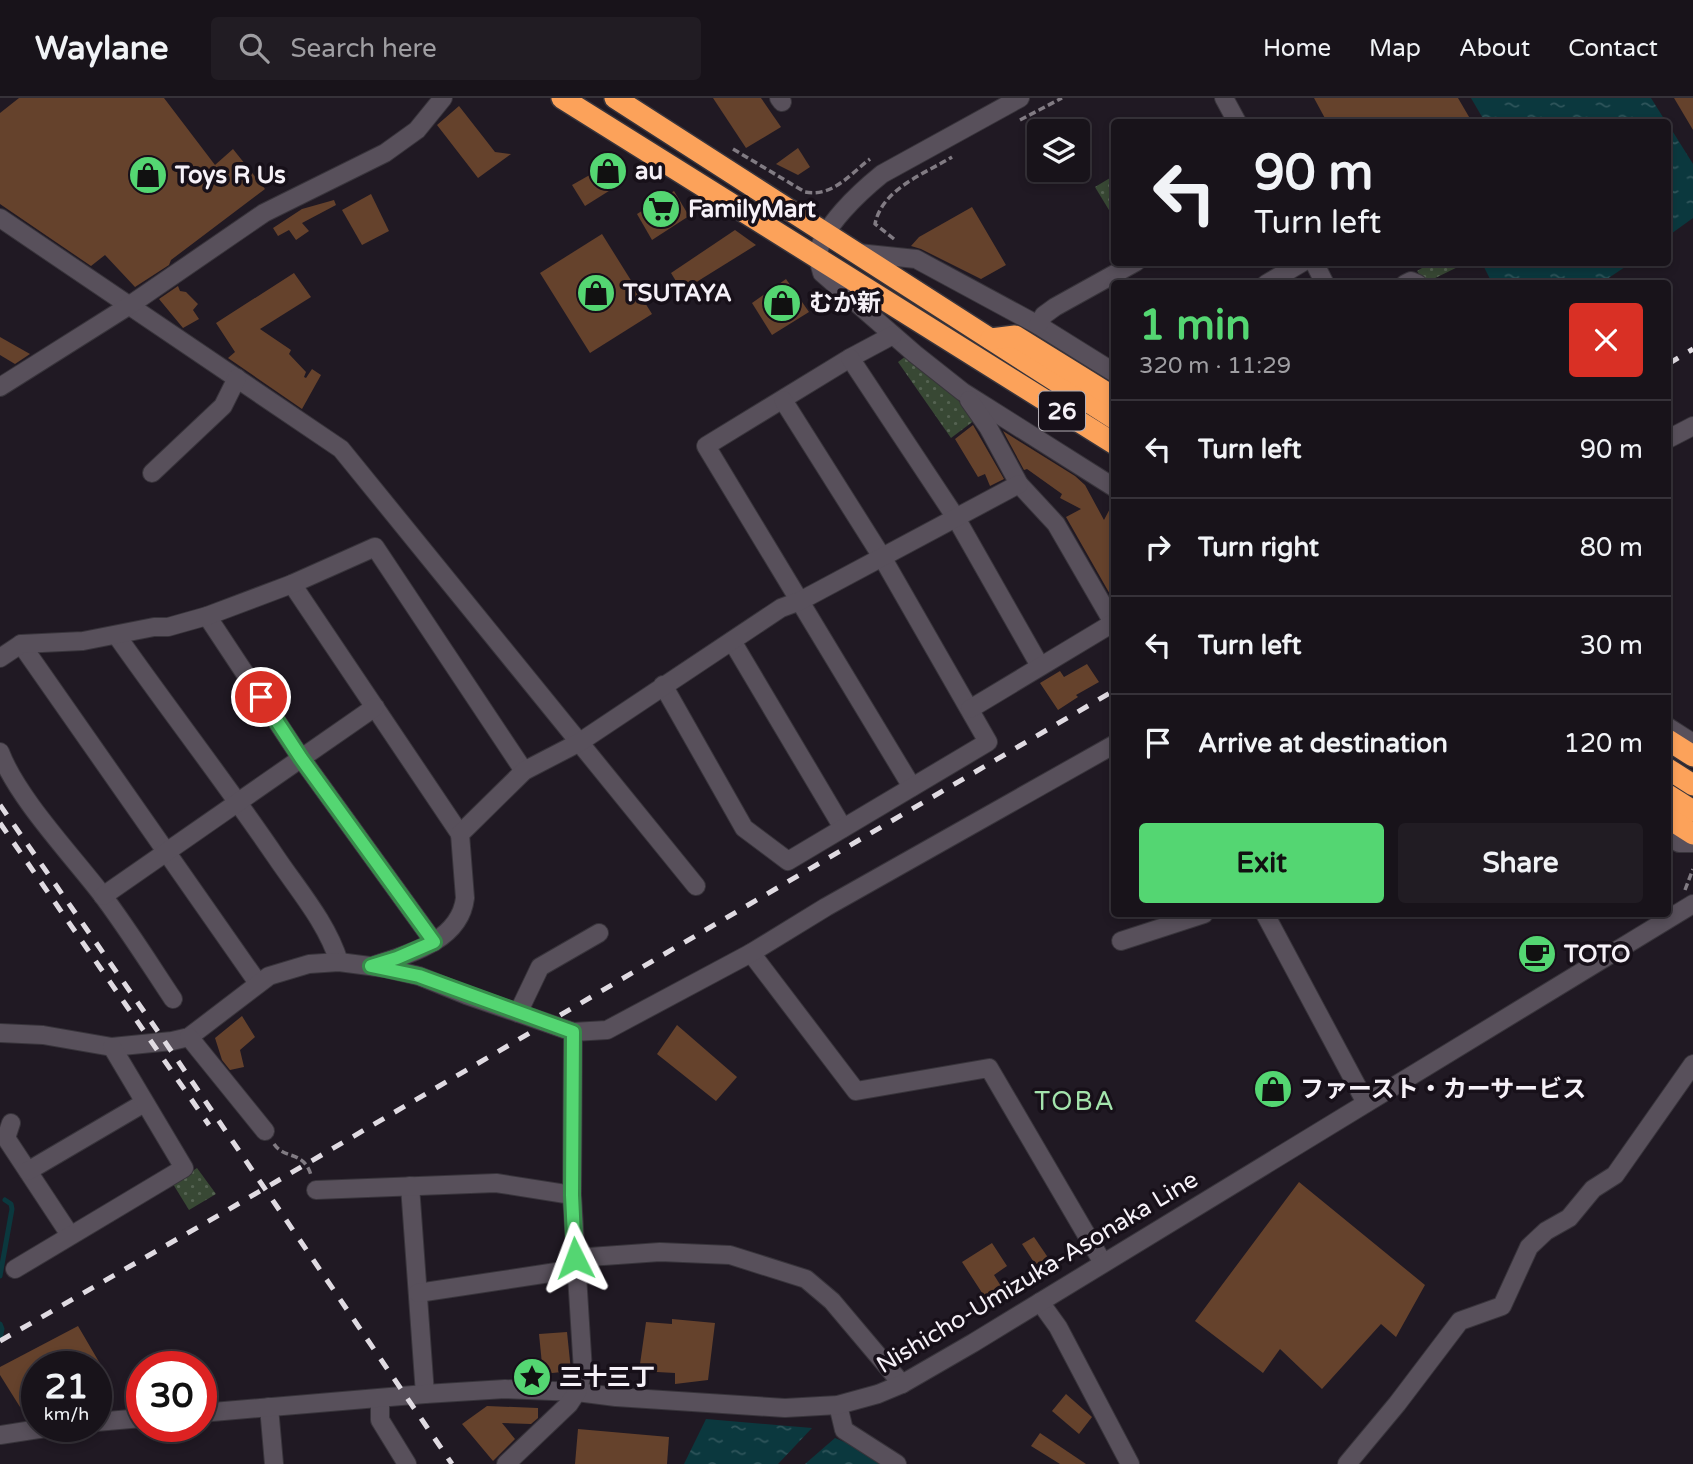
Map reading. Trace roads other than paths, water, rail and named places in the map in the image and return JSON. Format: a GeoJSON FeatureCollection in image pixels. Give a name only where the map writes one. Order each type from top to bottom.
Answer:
{"type":"FeatureCollection","features":[{"type":"Feature","properties":{"kind":"highway","name":"26"},"geometry":{"type":"LineString","coordinates":[[562,98],[918,320],[1004,382],[1111,442]]}},
{"type":"Feature","properties":{"kind":"highway"},"geometry":{"type":"LineString","coordinates":[[615,98],[990,339],[1014,336],[1053,369],[1111,396]]}},
{"type":"Feature","properties":{"kind":"highway","name":"26"},"geometry":{"type":"LineString","coordinates":[[1053,369],[1111,416]]}},
{"type":"Feature","properties":{"kind":"highway"},"geometry":{"type":"LineString","coordinates":[[1004,382],[1111,458]]}},
{"type":"Feature","properties":{"kind":"highway"},"geometry":{"type":"LineString","coordinates":[[1671,742],[1693,756]]}},
{"type":"Feature","properties":{"kind":"highway"},"geometry":{"type":"LineString","coordinates":[[1671,771],[1693,785]]}},
{"type":"Feature","properties":{"kind":"highway"},"geometry":{"type":"LineString","coordinates":[[1671,797],[1693,811]]}},
{"type":"Feature","properties":{"kind":"highway"},"geometry":{"type":"LineString","coordinates":[[1671,820],[1693,834]]}},
{"type":"Feature","properties":{"kind":"street"},"geometry":{"type":"LineString","coordinates":[[0,387],[130,304],[264,213],[385,153],[416,130],[443,98]]}},
{"type":"Feature","properties":{"kind":"street"},"geometry":{"type":"LineString","coordinates":[[1020,98],[882,174],[862,190],[826,233],[818,257],[822,272],[892,335],[963,392],[1111,485]]}},
{"type":"Feature","properties":{"kind":"street"},"geometry":{"type":"LineString","coordinates":[[1224,98],[1235,119]]}},
{"type":"Feature","properties":{"kind":"street"},"geometry":{"type":"LineString","coordinates":[[0,218],[341,449],[696,886]]}},
{"type":"Feature","properties":{"kind":"street"},"geometry":{"type":"LineString","coordinates":[[859,253],[916,260],[1038,325],[1111,371]]}},
{"type":"Feature","properties":{"kind":"street"},"geometry":{"type":"LineString","coordinates":[[1038,325],[1044,315],[1055,307],[1129,266]]}},
{"type":"Feature","properties":{"kind":"street"},"geometry":{"type":"LineString","coordinates":[[1273,280],[1296,266]]}},
{"type":"Feature","properties":{"kind":"street"},"geometry":{"type":"LineString","coordinates":[[892,335],[706,446],[912,787]]}},
{"type":"Feature","properties":{"kind":"street"},"geometry":{"type":"LineString","coordinates":[[850,358],[956,518],[1040,666]]}},
{"type":"Feature","properties":{"kind":"street"},"geometry":{"type":"LineString","coordinates":[[152,474],[223,406],[237,378]]}},
{"type":"Feature","properties":{"kind":"street"},"geometry":{"type":"LineString","coordinates":[[963,392],[988,426],[1019,484],[1056,524],[1111,619]]}},
{"type":"Feature","properties":{"kind":"street"},"geometry":{"type":"LineString","coordinates":[[663,685],[744,828],[788,861],[988,742],[882,557],[783,400]]}},
{"type":"Feature","properties":{"kind":"street"},"geometry":{"type":"LineString","coordinates":[[1671,437],[1693,426]]}},
{"type":"Feature","properties":{"kind":"street"},"geometry":{"type":"LineString","coordinates":[[460,834],[524,771],[580,742],[781,608],[800,601],[1019,484]]}},
{"type":"Feature","properties":{"kind":"street"},"geometry":{"type":"LineString","coordinates":[[0,658],[21,644],[83,641],[117,636],[154,627],[168,627],[207,616],[292,584],[375,547],[524,771]]}},
{"type":"Feature","properties":{"kind":"street"},"geometry":{"type":"LineString","coordinates":[[292,584],[460,834],[464,906],[456,922],[434,942],[371,966]]}},
{"type":"Feature","properties":{"kind":"street"},"geometry":{"type":"LineString","coordinates":[[207,616],[301,758],[434,942]]}},
{"type":"Feature","properties":{"kind":"street"},"geometry":{"type":"LineString","coordinates":[[970,709],[1111,626]]}},
{"type":"Feature","properties":{"kind":"street"},"geometry":{"type":"LineString","coordinates":[[117,636],[175,719],[238,801],[328,933],[340,962]]}},
{"type":"Feature","properties":{"kind":"street"},"geometry":{"type":"LineString","coordinates":[[732,641],[843,828]]}},
{"type":"Feature","properties":{"kind":"street"},"geometry":{"type":"LineString","coordinates":[[21,644],[258,983]]}},
{"type":"Feature","properties":{"kind":"street"},"geometry":{"type":"LineString","coordinates":[[103,896],[374,707]]}},
{"type":"Feature","properties":{"kind":"street"},"geometry":{"type":"LineString","coordinates":[[1671,729],[1693,743]]}},
{"type":"Feature","properties":{"kind":"street"},"geometry":{"type":"LineString","coordinates":[[0,1033],[43,1035],[112,1047],[181,1039],[269,976],[309,964],[340,962],[419,976],[573,1032],[607,1030],[751,953],[826,907],[1111,746]]}},
{"type":"Feature","properties":{"kind":"street"},"geometry":{"type":"LineString","coordinates":[[0,752],[5,766],[37,813],[103,896],[173,999]]}},
{"type":"Feature","properties":{"kind":"street"},"geometry":{"type":"LineString","coordinates":[[1671,838],[1679,842],[1693,843]]}},
{"type":"Feature","properties":{"kind":"street","name":"Nishicho-Umizuka-Asonaka Line"},"geometry":{"type":"LineString","coordinates":[[1671,909],[1689,898]]}},
{"type":"Feature","properties":{"kind":"street"},"geometry":{"type":"LineString","coordinates":[[1121,941],[1149,922],[1183,917]]}},
{"type":"Feature","properties":{"kind":"street"},"geometry":{"type":"LineString","coordinates":[[1267,917],[1366,1103]]}},
{"type":"Feature","properties":{"kind":"street","name":"Nishicho-Umizuka-Asonaka Line"},"geometry":{"type":"LineString","coordinates":[[217,1412],[505,1390],[577,1392],[785,1408],[838,1405],[878,1394],[902,1384],[1103,1264],[1366,1103],[1659,917]]}},
{"type":"Feature","properties":{"kind":"street"},"geometry":{"type":"LineString","coordinates":[[517,1013],[540,967],[572,940],[599,933]]}},
{"type":"Feature","properties":{"kind":"street"},"geometry":{"type":"LineString","coordinates":[[751,953],[856,1091],[989,1068],[1103,1264]]}},
{"type":"Feature","properties":{"kind":"street"},"geometry":{"type":"LineString","coordinates":[[506,1464],[556,1419],[577,1392],[583,1371],[572,1195],[573,1032]]}},
{"type":"Feature","properties":{"kind":"street"},"geometry":{"type":"LineString","coordinates":[[181,1039],[265,1131]]}},
{"type":"Feature","properties":{"kind":"street"},"geometry":{"type":"LineString","coordinates":[[15,1269],[184,1168],[112,1047]]}},
{"type":"Feature","properties":{"kind":"street"},"geometry":{"type":"LineString","coordinates":[[1347,1464],[1398,1404],[1460,1321],[1502,1306],[1529,1247],[1546,1231],[1569,1218],[1593,1189],[1615,1175],[1693,1064]]}},
{"type":"Feature","properties":{"kind":"street"},"geometry":{"type":"LineString","coordinates":[[28,1171],[144,1103]]}},
{"type":"Feature","properties":{"kind":"street"},"geometry":{"type":"LineString","coordinates":[[11,1123],[6,1138],[69,1235]]}},
{"type":"Feature","properties":{"kind":"street"},"geometry":{"type":"LineString","coordinates":[[316,1190],[496,1183],[572,1195]]}},
{"type":"Feature","properties":{"kind":"street"},"geometry":{"type":"LineString","coordinates":[[410,1186],[425,1394]]}},
{"type":"Feature","properties":{"kind":"street"},"geometry":{"type":"LineString","coordinates":[[418,1293],[575,1263],[660,1252],[730,1255],[806,1279],[832,1301],[902,1384]]}},
{"type":"Feature","properties":{"kind":"street"},"geometry":{"type":"LineString","coordinates":[[1040,1302],[1058,1327],[1130,1464]]}},
{"type":"Feature","properties":{"kind":"street"},"geometry":{"type":"LineString","coordinates":[[380,1398],[380,1420],[407,1464]]}},
{"type":"Feature","properties":{"kind":"street"},"geometry":{"type":"LineString","coordinates":[[838,1405],[844,1430],[897,1464]]}},
{"type":"Feature","properties":{"kind":"street"},"geometry":{"type":"LineString","coordinates":[[269,1407],[274,1464]]}},
{"type":"Feature","properties":{"kind":"street"},"geometry":{"type":"LineString","coordinates":[[0,1435],[21,1432]]}},
{"type":"Feature","properties":{"kind":"water"},"geometry":{"type":"Polygon","coordinates":[[[1471,98],[1651,98],[1664,119],[1483,119],[1471,98]]]}},
{"type":"Feature","properties":{"kind":"water"},"geometry":{"type":"Polygon","coordinates":[[[1671,129],[1693,164],[1693,218],[1671,234],[1671,129]]]}},
{"type":"Feature","properties":{"kind":"water"},"geometry":{"type":"Polygon","coordinates":[[[1484,266],[1626,266],[1606,280],[1490,280],[1484,266]]]}},
{"type":"Feature","properties":{"kind":"water"},"geometry":{"type":"Polygon","coordinates":[[[706,1419],[812,1428],[778,1464],[684,1464],[706,1419]]]}},
{"type":"Feature","properties":{"kind":"water"},"geometry":{"type":"Polygon","coordinates":[[[835,1438],[866,1451],[887,1464],[805,1464],[835,1438]]]}},
{"type":"Feature","properties":{"kind":"waterway"},"geometry":{"type":"LineString","coordinates":[[0,1276],[12,1209],[11,1204],[5,1200]]}},
{"type":"Feature","properties":{"kind":"waterway"},"geometry":{"type":"LineString","coordinates":[[0,1324],[0,1339]]}},
{"type":"Feature","properties":{"kind":"railway"},"geometry":{"type":"LineString","coordinates":[[1671,362],[1693,349]]}},
{"type":"Feature","properties":{"kind":"railway"},"geometry":{"type":"LineString","coordinates":[[0,1341],[1111,692]]}},
{"type":"Feature","properties":{"kind":"railway"},"geometry":{"type":"LineString","coordinates":[[0,805],[159,1033],[452,1464]]}},
{"type":"Feature","properties":{"kind":"railway"},"geometry":{"type":"LineString","coordinates":[[0,823],[209,1125]]}},
{"type":"Feature","properties":{"kind":"place","name":"au"},"geometry":{"type":"Point","coordinates":[608,171]}},
{"type":"Feature","properties":{"kind":"place","name":"Toys R Us"},"geometry":{"type":"Point","coordinates":[148,175]}},
{"type":"Feature","properties":{"kind":"place","name":"FamilyMart"},"geometry":{"type":"Point","coordinates":[661,209]}},
{"type":"Feature","properties":{"kind":"place","name":"TSUTAYA"},"geometry":{"type":"Point","coordinates":[596,293]}},
{"type":"Feature","properties":{"kind":"place","name":"むか新"},"geometry":{"type":"Point","coordinates":[782,303]}},
{"type":"Feature","properties":{"kind":"place","name":"TOTO"},"geometry":{"type":"Point","coordinates":[1537,954]}},
{"type":"Feature","properties":{"kind":"place","name":"ファースト・カーサービス"},"geometry":{"type":"Point","coordinates":[1273,1089]}},
{"type":"Feature","properties":{"kind":"place","name":"三十三丁"},"geometry":{"type":"Point","coordinates":[532,1377]}},
{"type":"Feature","properties":{"kind":"district","name":"TOBA"},"geometry":{"type":"Point","coordinates":[1075,1101]}}]}
